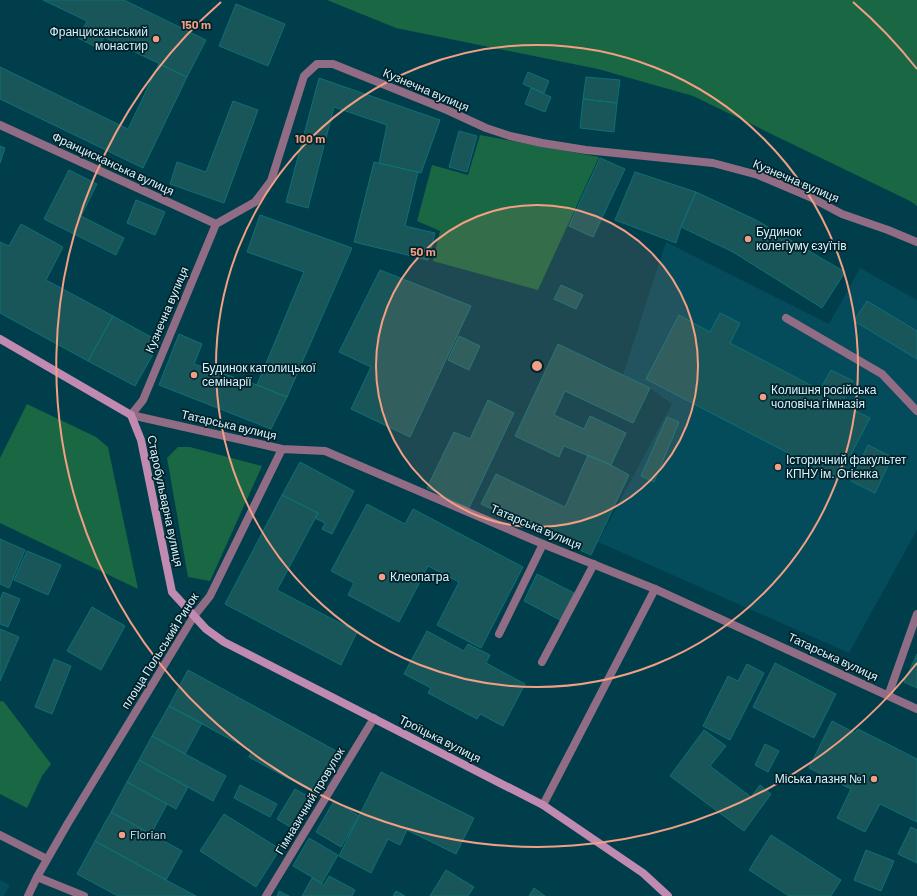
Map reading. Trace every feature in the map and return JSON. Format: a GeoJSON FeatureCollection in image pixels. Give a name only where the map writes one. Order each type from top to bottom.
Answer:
{"type":"FeatureCollection","features":[{"type":"Feature","properties":{"kind":"main road"},"geometry":{"type":"LineString","coordinates":[[0,339],[132,415]]}},
{"type":"Feature","properties":{"kind":"main road","name":"Старобульварна вулиця"},"geometry":{"type":"LineString","coordinates":[[132,415],[141,440],[172,592],[194,616]]}},
{"type":"Feature","properties":{"kind":"main road","name":"Троїцька вулиця"},"geometry":{"type":"LineString","coordinates":[[194,616],[206,629],[224,642],[543,805],[643,873],[668,896]]}},
{"type":"Feature","properties":{"kind":"street","name":"Кузнечна вулиця"},"geometry":{"type":"LineString","coordinates":[[132,415],[143,400],[216,224],[255,202],[271,181],[304,76],[317,64],[333,64],[447,110],[486,128],[510,136],[586,150],[713,163],[758,175],[810,197],[842,214],[917,242]]}},
{"type":"Feature","properties":{"kind":"street","name":"Францисканська вулиця"},"geometry":{"type":"LineString","coordinates":[[0,125],[216,224]]}},
{"type":"Feature","properties":{"kind":"street"},"geometry":{"type":"LineString","coordinates":[[786,318],[882,374],[917,411]]}},
{"type":"Feature","properties":{"kind":"street","name":"Татарська вулиця"},"geometry":{"type":"LineString","coordinates":[[132,415],[282,449],[325,451],[543,544],[655,589],[917,708]]}},
{"type":"Feature","properties":{"kind":"street","name":"площа Польський Ринок"},"geometry":{"type":"LineString","coordinates":[[28,896],[47,859],[194,616],[210,596],[282,449]]}},
{"type":"Feature","properties":{"kind":"street"},"geometry":{"type":"LineString","coordinates":[[499,634],[543,544]]}},
{"type":"Feature","properties":{"kind":"street"},"geometry":{"type":"LineString","coordinates":[[542,662],[594,564]]}},
{"type":"Feature","properties":{"kind":"street"},"geometry":{"type":"LineString","coordinates":[[543,805],[655,589]]}},
{"type":"Feature","properties":{"kind":"street"},"geometry":{"type":"LineString","coordinates":[[888,696],[917,614]]}},
{"type":"Feature","properties":{"kind":"street","name":"Гімназичний провулок"},"geometry":{"type":"LineString","coordinates":[[266,896],[374,718]]}},
{"type":"Feature","properties":{"kind":"street"},"geometry":{"type":"LineString","coordinates":[[0,835],[47,859]]}},
{"type":"Feature","properties":{"kind":"street"},"geometry":{"type":"LineString","coordinates":[[37,877],[84,896]]}},
{"type":"Feature","properties":{"kind":"shaded area","name":"Історичний факультет КПНУ ім. Огієнка"},"geometry":{"type":"Polygon","coordinates":[[[666,242],[829,324],[860,268],[917,300],[917,530],[849,653],[598,542],[672,404],[650,388],[623,375],[666,242]]]}},
{"type":"Feature","properties":{"kind":"shaded area"},"geometry":{"type":"Polygon","coordinates":[[[0,880],[10,885],[4,896],[0,896],[0,880]]]}},
{"type":"Feature","properties":{"kind":"green space"},"geometry":{"type":"Polygon","coordinates":[[[327,0],[917,0],[917,206],[910,201],[693,96],[598,69],[396,28],[327,0]]]}},
{"type":"Feature","properties":{"kind":"green space"},"geometry":{"type":"Polygon","coordinates":[[[480,135],[599,157],[538,290],[433,261],[440,231],[417,221],[432,165],[468,175],[480,135]]]}},
{"type":"Feature","properties":{"kind":"green space"},"geometry":{"type":"Polygon","coordinates":[[[27,404],[96,437],[108,447],[138,589],[0,523],[0,458],[27,404]]]}},
{"type":"Feature","properties":{"kind":"green space"},"geometry":{"type":"Polygon","coordinates":[[[178,447],[190,447],[262,466],[210,581],[188,577],[167,458],[178,447]]]}},
{"type":"Feature","properties":{"kind":"green space"},"geometry":{"type":"Polygon","coordinates":[[[0,701],[4,702],[51,764],[42,776],[27,808],[0,794],[0,701]]]}},
{"type":"Feature","properties":{"kind":"building","name":"Францисканський монастир"},"geometry":{"type":"Polygon","coordinates":[[[43,0],[124,0],[206,40],[187,77],[104,37],[98,48],[78,38],[87,21],[43,0]]]}},
{"type":"Feature","properties":{"kind":"building"},"geometry":{"type":"Polygon","coordinates":[[[236,4],[285,24],[268,66],[219,46],[236,4]]]}},
{"type":"Feature","properties":{"kind":"building"},"geometry":{"type":"Polygon","coordinates":[[[159,64],[187,77],[143,168],[0,99],[0,67],[128,129],[159,64]]]}},
{"type":"Feature","properties":{"kind":"building"},"geometry":{"type":"Polygon","coordinates":[[[528,72],[549,81],[544,93],[523,84],[528,72]]]}},
{"type":"Feature","properties":{"kind":"building"},"geometry":{"type":"Polygon","coordinates":[[[586,77],[620,80],[617,103],[583,99],[586,77]]]}},
{"type":"Feature","properties":{"kind":"building"},"geometry":{"type":"Polygon","coordinates":[[[319,78],[440,120],[421,173],[379,163],[387,125],[334,107],[308,208],[286,202],[319,78]]]}},
{"type":"Feature","properties":{"kind":"building"},"geometry":{"type":"Polygon","coordinates":[[[531,88],[551,97],[545,112],[525,104],[531,88]]]}},
{"type":"Feature","properties":{"kind":"building"},"geometry":{"type":"Polygon","coordinates":[[[583,99],[617,103],[614,132],[580,128],[583,99]]]}},
{"type":"Feature","properties":{"kind":"building"},"geometry":{"type":"Polygon","coordinates":[[[233,101],[258,110],[224,203],[170,184],[177,162],[206,172],[233,101]]]}},
{"type":"Feature","properties":{"kind":"building"},"geometry":{"type":"Polygon","coordinates":[[[459,131],[477,136],[467,172],[449,167],[459,131]]]}},
{"type":"Feature","properties":{"kind":"building"},"geometry":{"type":"Polygon","coordinates":[[[0,146],[5,148],[0,163],[0,146]]]}},
{"type":"Feature","properties":{"kind":"building"},"geometry":{"type":"Polygon","coordinates":[[[600,158],[625,169],[593,237],[569,226],[600,158]]]}},
{"type":"Feature","properties":{"kind":"building"},"geometry":{"type":"Polygon","coordinates":[[[374,162],[418,172],[405,226],[435,233],[428,260],[354,242],[374,162]]]}},
{"type":"Feature","properties":{"kind":"building"},"geometry":{"type":"Polygon","coordinates":[[[69,170],[97,184],[81,216],[124,238],[116,255],[44,219],[69,170]]]}},
{"type":"Feature","properties":{"kind":"building"},"geometry":{"type":"Polygon","coordinates":[[[635,172],[696,192],[676,243],[615,220],[635,172]]]}},
{"type":"Feature","properties":{"kind":"building","name":"Будинок колегіуму єзуїтів"},"geometry":{"type":"Polygon","coordinates":[[[696,192],[756,220],[845,272],[822,308],[733,252],[681,227],[696,192]]]}},
{"type":"Feature","properties":{"kind":"building"},"geometry":{"type":"Polygon","coordinates":[[[136,200],[165,212],[155,235],[127,223],[136,200]]]}},
{"type":"Feature","properties":{"kind":"building"},"geometry":{"type":"Polygon","coordinates":[[[260,215],[352,248],[287,397],[257,385],[304,272],[247,252],[260,215]]]}},
{"type":"Feature","properties":{"kind":"building"},"geometry":{"type":"Polygon","coordinates":[[[21,224],[63,247],[46,280],[113,316],[88,361],[0,313],[0,242],[9,246],[21,224]]]}},
{"type":"Feature","properties":{"kind":"building"},"geometry":{"type":"Polygon","coordinates":[[[380,270],[471,306],[410,437],[351,409],[371,367],[339,352],[380,270]]]}},
{"type":"Feature","properties":{"kind":"building"},"geometry":{"type":"Polygon","coordinates":[[[561,285],[583,295],[576,309],[554,299],[561,285]]]}},
{"type":"Feature","properties":{"kind":"building"},"geometry":{"type":"Polygon","coordinates":[[[867,301],[917,331],[917,359],[854,321],[867,301]]]}},
{"type":"Feature","properties":{"kind":"building","name":"Колишня російська чоловіча гімназія"},"geometry":{"type":"Polygon","coordinates":[[[720,313],[740,323],[730,343],[820,390],[831,370],[853,381],[841,404],[870,418],[838,479],[646,379],[679,315],[710,332],[720,313]]]}},
{"type":"Feature","properties":{"kind":"building"},"geometry":{"type":"Polygon","coordinates":[[[113,316],[160,342],[135,386],[88,361],[113,316]]]}},
{"type":"Feature","properties":{"kind":"building","name":"Будинок католицької семінарії"},"geometry":{"type":"Polygon","coordinates":[[[179,334],[202,344],[194,364],[257,385],[287,397],[271,429],[159,385],[179,334]]]}},
{"type":"Feature","properties":{"kind":"building"},"geometry":{"type":"Polygon","coordinates":[[[459,336],[480,346],[469,370],[448,360],[459,336]]]}},
{"type":"Feature","properties":{"kind":"building"},"geometry":{"type":"Polygon","coordinates":[[[558,344],[650,388],[633,423],[565,391],[554,415],[584,429],[590,416],[626,433],[611,465],[564,446],[559,457],[515,436],[558,344]]]}},
{"type":"Feature","properties":{"kind":"building"},"geometry":{"type":"Polygon","coordinates":[[[488,400],[514,413],[469,508],[427,488],[454,432],[470,439],[488,400]]]}},
{"type":"Feature","properties":{"kind":"building"},"geometry":{"type":"Polygon","coordinates":[[[667,417],[679,422],[654,482],[641,476],[667,417]]]}},
{"type":"Feature","properties":{"kind":"building"},"geometry":{"type":"Polygon","coordinates":[[[868,445],[892,457],[875,493],[851,481],[868,445]]]}},
{"type":"Feature","properties":{"kind":"building"},"geometry":{"type":"Polygon","coordinates":[[[588,455],[629,475],[591,555],[481,504],[496,474],[565,507],[588,455]]]}},
{"type":"Feature","properties":{"kind":"building"},"geometry":{"type":"Polygon","coordinates":[[[300,462],[354,491],[332,534],[322,529],[325,523],[315,518],[318,513],[282,495],[300,462]]]}},
{"type":"Feature","properties":{"kind":"building"},"geometry":{"type":"Polygon","coordinates":[[[282,495],[318,513],[277,590],[357,632],[341,665],[225,604],[282,495]]]}},
{"type":"Feature","properties":{"kind":"building","name":"Клеопатра"},"geometry":{"type":"Polygon","coordinates":[[[367,504],[405,524],[413,509],[523,567],[481,648],[437,625],[459,582],[428,566],[399,622],[348,595],[354,583],[331,571],[367,504]]]}},
{"type":"Feature","properties":{"kind":"building"},"geometry":{"type":"Polygon","coordinates":[[[0,539],[25,550],[9,588],[0,584],[0,539]]]}},
{"type":"Feature","properties":{"kind":"building"},"geometry":{"type":"Polygon","coordinates":[[[27,551],[61,565],[48,595],[14,580],[27,551]]]}},
{"type":"Feature","properties":{"kind":"building"},"geometry":{"type":"Polygon","coordinates":[[[537,574],[574,593],[560,620],[524,601],[537,574]]]}},
{"type":"Feature","properties":{"kind":"building"},"geometry":{"type":"Polygon","coordinates":[[[3,592],[20,599],[8,627],[0,624],[0,600],[3,592]]]}},
{"type":"Feature","properties":{"kind":"building"},"geometry":{"type":"Polygon","coordinates":[[[92,607],[125,626],[101,670],[67,651],[92,607]]]}},
{"type":"Feature","properties":{"kind":"building"},"geometry":{"type":"Polygon","coordinates":[[[0,629],[19,637],[0,681],[0,629]]]}},
{"type":"Feature","properties":{"kind":"building"},"geometry":{"type":"Polygon","coordinates":[[[427,631],[464,651],[468,644],[490,655],[486,663],[525,684],[503,726],[480,714],[477,719],[428,693],[431,688],[404,674],[427,631]]]}},
{"type":"Feature","properties":{"kind":"building"},"geometry":{"type":"Polygon","coordinates":[[[917,654],[917,688],[904,682],[917,654]]]}},
{"type":"Feature","properties":{"kind":"building"},"geometry":{"type":"Polygon","coordinates":[[[54,659],[71,666],[52,714],[35,707],[54,659]]]}},
{"type":"Feature","properties":{"kind":"building"},"geometry":{"type":"Polygon","coordinates":[[[775,663],[836,694],[814,738],[753,707],[775,663]]]}},
{"type":"Feature","properties":{"kind":"building"},"geometry":{"type":"Polygon","coordinates":[[[747,664],[764,673],[730,740],[703,726],[728,676],[738,681],[747,664]]]}},
{"type":"Feature","properties":{"kind":"building"},"geometry":{"type":"Polygon","coordinates":[[[188,670],[340,753],[317,794],[249,757],[252,751],[169,706],[188,670]]]}},
{"type":"Feature","properties":{"kind":"building"},"geometry":{"type":"Polygon","coordinates":[[[169,706],[202,723],[185,754],[152,736],[169,706]]]}},
{"type":"Feature","properties":{"kind":"building","name":"Міська лазня №1"},"geometry":{"type":"Polygon","coordinates":[[[832,721],[855,733],[858,729],[917,759],[917,822],[880,804],[865,832],[837,818],[851,789],[809,768],[832,721]]]}},
{"type":"Feature","properties":{"kind":"building"},"geometry":{"type":"Polygon","coordinates":[[[704,730],[726,746],[710,766],[751,797],[760,785],[771,794],[744,831],[670,776],[704,730]]]}},
{"type":"Feature","properties":{"kind":"building"},"geometry":{"type":"Polygon","coordinates":[[[152,736],[226,776],[213,801],[139,760],[152,736]]]}},
{"type":"Feature","properties":{"kind":"building"},"geometry":{"type":"Polygon","coordinates":[[[765,744],[779,751],[768,772],[755,765],[765,744]]]}},
{"type":"Feature","properties":{"kind":"building"},"geometry":{"type":"Polygon","coordinates":[[[139,760],[188,787],[176,809],[127,782],[139,760]]]}},
{"type":"Feature","properties":{"kind":"building"},"geometry":{"type":"Polygon","coordinates":[[[381,772],[474,818],[456,854],[407,830],[400,845],[388,839],[371,873],[339,856],[381,772]]]}},
{"type":"Feature","properties":{"kind":"building"},"geometry":{"type":"Polygon","coordinates":[[[127,782],[167,804],[151,834],[111,812],[127,782]]]}},
{"type":"Feature","properties":{"kind":"building"},"geometry":{"type":"Polygon","coordinates":[[[240,785],[277,804],[270,817],[234,798],[240,785]]]}},
{"type":"Feature","properties":{"kind":"building"},"geometry":{"type":"Polygon","coordinates":[[[295,789],[314,800],[295,830],[277,819],[295,789]]]}},
{"type":"Feature","properties":{"kind":"building"},"geometry":{"type":"Polygon","coordinates":[[[334,801],[359,816],[341,847],[316,832],[334,801]]]}},
{"type":"Feature","properties":{"kind":"building"},"geometry":{"type":"Polygon","coordinates":[[[111,812],[182,851],[166,880],[95,841],[111,812]]]}},
{"type":"Feature","properties":{"kind":"building"},"geometry":{"type":"Polygon","coordinates":[[[224,814],[280,849],[256,887],[200,851],[224,814]]]}},
{"type":"Feature","properties":{"kind":"building"},"geometry":{"type":"Polygon","coordinates":[[[911,827],[917,830],[917,863],[898,854],[911,827]]]}},
{"type":"Feature","properties":{"kind":"building"},"geometry":{"type":"Polygon","coordinates":[[[771,835],[841,880],[831,896],[789,896],[749,870],[771,835]]]}},
{"type":"Feature","properties":{"kind":"building"},"geometry":{"type":"Polygon","coordinates":[[[309,838],[338,855],[322,883],[293,866],[309,838]]]}},
{"type":"Feature","properties":{"kind":"building"},"geometry":{"type":"Polygon","coordinates":[[[95,841],[196,896],[118,896],[77,874],[95,841]]]}},
{"type":"Feature","properties":{"kind":"building"},"geometry":{"type":"Polygon","coordinates":[[[866,850],[894,861],[881,891],[854,880],[866,850]]]}},
{"type":"Feature","properties":{"kind":"building"},"geometry":{"type":"Polygon","coordinates":[[[446,870],[474,887],[468,896],[430,896],[446,870]]]}},
{"type":"Feature","properties":{"kind":"building"},"geometry":{"type":"Polygon","coordinates":[[[329,876],[355,890],[352,896],[302,896],[312,878],[324,885],[329,876]]]}},
{"type":"Feature","properties":{"kind":"building"},"geometry":{"type":"Polygon","coordinates":[[[534,888],[545,896],[529,896],[534,888]]]}},
{"type":"Feature","properties":{"kind":"building"},"geometry":{"type":"Polygon","coordinates":[[[279,891],[289,896],[277,896],[279,891]]]}},
{"type":"Feature","properties":{"kind":"building"},"geometry":{"type":"Polygon","coordinates":[[[396,891],[405,896],[393,896],[396,891]]]}},
{"type":"Feature","properties":{"kind":"place","name":"Францисканський монастир"},"geometry":{"type":"Point","coordinates":[156,39]}},
{"type":"Feature","properties":{"kind":"place","name":"Будинок колегіуму єзуїтів"},"geometry":{"type":"Point","coordinates":[748,239]}},
{"type":"Feature","properties":{"kind":"place","name":"Будинок католицької семінарії"},"geometry":{"type":"Point","coordinates":[194,375]}},
{"type":"Feature","properties":{"kind":"place","name":"Колишня російська чоловіча гімназія"},"geometry":{"type":"Point","coordinates":[763,397]}},
{"type":"Feature","properties":{"kind":"place","name":"Історичний факультет КПНУ ім. Огієнка"},"geometry":{"type":"Point","coordinates":[778,467]}},
{"type":"Feature","properties":{"kind":"place","name":"Клеопатра"},"geometry":{"type":"Point","coordinates":[382,577]}},
{"type":"Feature","properties":{"kind":"place","name":"Міська лазня №1"},"geometry":{"type":"Point","coordinates":[874,779]}},
{"type":"Feature","properties":{"kind":"place","name":"Florian"},"geometry":{"type":"Point","coordinates":[122,835]}}]}
